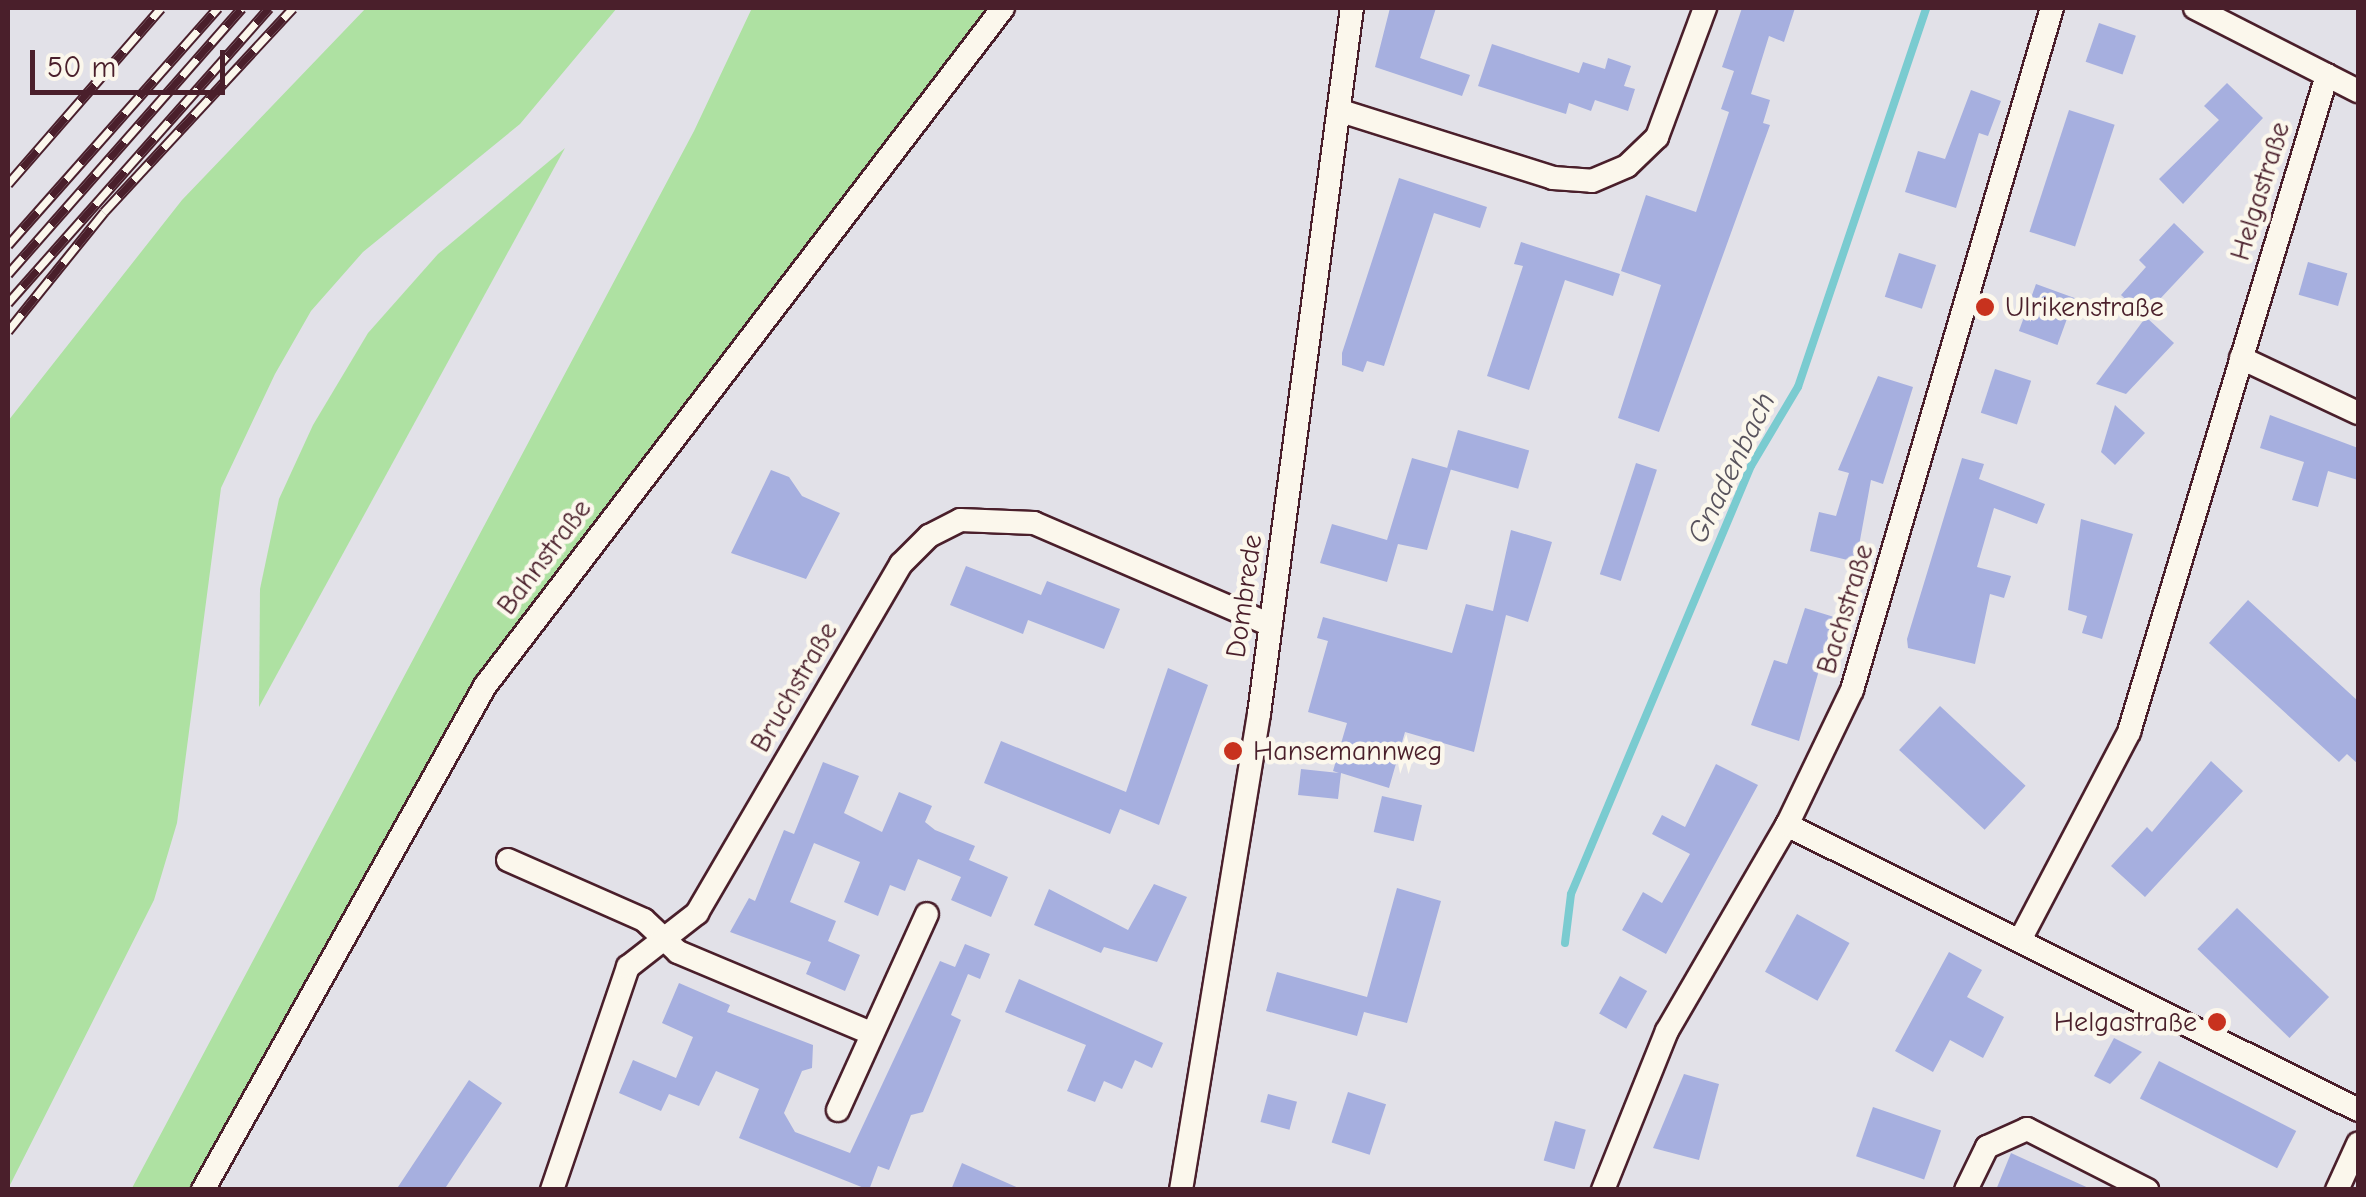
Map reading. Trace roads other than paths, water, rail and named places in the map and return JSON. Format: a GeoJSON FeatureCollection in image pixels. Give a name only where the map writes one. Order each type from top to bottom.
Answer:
{"type":"FeatureCollection","features":[{"type":"Feature","properties":{"kind":"street","name":"Bahnstraße"},"geometry":{"type":"LineString","coordinates":[[203,1190],[486,686],[1003,8]]}},
{"type":"Feature","properties":{"kind":"street","name":"Dombrede"},"geometry":{"type":"LineString","coordinates":[[1180,1190],[1271,625],[1352,8]]}},
{"type":"Feature","properties":{"kind":"street"},"geometry":{"type":"LineString","coordinates":[[1340,111],[1553,178],[1592,181],[1627,166],[1657,137],[1706,8]]}},
{"type":"Feature","properties":{"kind":"street","name":"Bachstraße"},"geometry":{"type":"LineString","coordinates":[[1603,1190],[1667,1031],[1787,825],[1852,690],[2052,8]]}},
{"type":"Feature","properties":{"kind":"street"},"geometry":{"type":"LineString","coordinates":[[2195,8],[2358,91]]}},
{"type":"Feature","properties":{"kind":"street","name":"Helgastraße"},"geometry":{"type":"LineString","coordinates":[[2020,940],[2128,732],[2327,75]]}},
{"type":"Feature","properties":{"kind":"street"},"geometry":{"type":"LineString","coordinates":[[2240,358],[2358,413]]}},
{"type":"Feature","properties":{"kind":"street","name":"Bruchstraße"},"geometry":{"type":"LineString","coordinates":[[552,1190],[586,1070],[628,967],[698,913],[901,564],[929,536],[960,520],[1034,524],[1271,625]]}},
{"type":"Feature","properties":{"kind":"street"},"geometry":{"type":"LineString","coordinates":[[1787,825],[2358,1110]]}},
{"type":"Feature","properties":{"kind":"street"},"geometry":{"type":"LineString","coordinates":[[508,860],[644,920],[678,952],[871,1033]]}},
{"type":"Feature","properties":{"kind":"street"},"geometry":{"type":"LineString","coordinates":[[838,1110],[927,914]]}},
{"type":"Feature","properties":{"kind":"street"},"geometry":{"type":"LineString","coordinates":[[1966,1190],[1988,1146],[2027,1129],[2147,1190]]}},
{"type":"Feature","properties":{"kind":"street"},"geometry":{"type":"LineString","coordinates":[[2337,1190],[2358,1144]]}},
{"type":"Feature","properties":{"kind":"waterway","name":"Gnadenbach"},"geometry":{"type":"LineString","coordinates":[[1565,943],[1571,894],[1751,466],[1798,387],[1926,8]]}},
{"type":"Feature","properties":{"kind":"railway"},"geometry":{"type":"LineString","coordinates":[[8,184],[161,8]]}},
{"type":"Feature","properties":{"kind":"railway"},"geometry":{"type":"LineString","coordinates":[[8,245],[218,8]]}},
{"type":"Feature","properties":{"kind":"railway"},"geometry":{"type":"LineString","coordinates":[[8,274],[242,8]]}},
{"type":"Feature","properties":{"kind":"railway"},"geometry":{"type":"LineString","coordinates":[[8,303],[269,8]]}},
{"type":"Feature","properties":{"kind":"railway"},"geometry":{"type":"LineString","coordinates":[[8,331],[104,212],[293,8]]}},
{"type":"Feature","properties":{"kind":"place","name":"Ulrikenstraße"},"geometry":{"type":"Point","coordinates":[1985,307]}},
{"type":"Feature","properties":{"kind":"place","name":"Hansemannweg"},"geometry":{"type":"Point","coordinates":[1233,751]}},
{"type":"Feature","properties":{"kind":"place","name":"Helgastraße"},"geometry":{"type":"Point","coordinates":[2217,1022]}}]}
